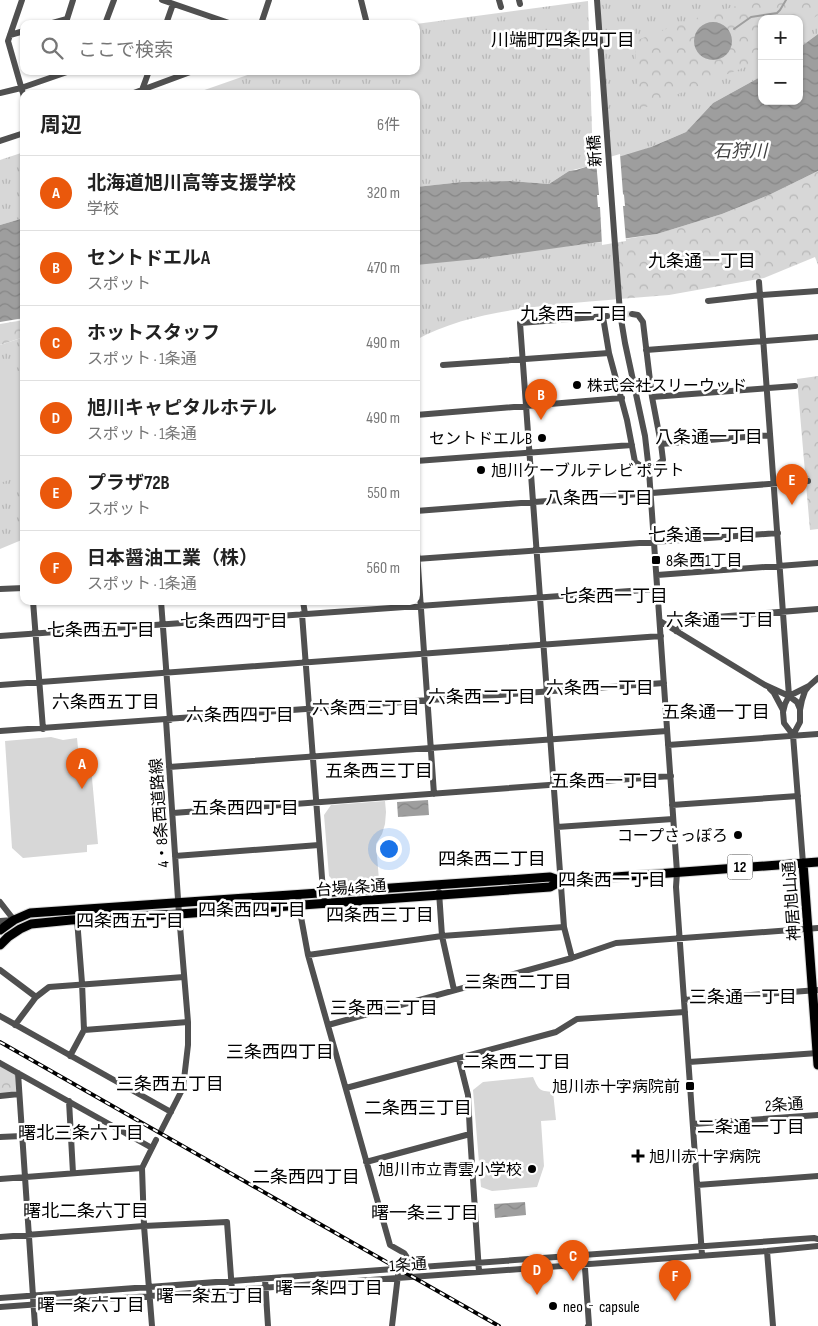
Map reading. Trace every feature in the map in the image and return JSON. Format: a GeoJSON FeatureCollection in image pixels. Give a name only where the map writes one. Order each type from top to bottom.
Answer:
{"type":"FeatureCollection","features":[{"type":"Feature","properties":{"kind":"highway","name":"台場4条通"},"geometry":{"type":"LineString","coordinates":[[1,944],[20,929],[31,924],[550,887],[561,882],[818,862]]}},
{"type":"Feature","properties":{"kind":"highway","name":"神居旭山通"},"geometry":{"type":"LineString","coordinates":[[803,863],[815,990],[818,1065]]}},
{"type":"Feature","properties":{"kind":"highway","name":"台場4条通"},"geometry":{"type":"LineString","coordinates":[[0,930],[14,920],[30,913],[550,877],[561,882]]}},
{"type":"Feature","properties":{"kind":"highway","name":"12"},"geometry":{"type":"LineString","coordinates":[[14,920],[74,920]]}},
{"type":"Feature","properties":{"kind":"highway"},"geometry":{"type":"LineString","coordinates":[[1,944],[12,927],[14,920]]}},
{"type":"Feature","properties":{"kind":"street"},"geometry":{"type":"LineString","coordinates":[[21,88],[8,40],[22,0]]}},
{"type":"Feature","properties":{"kind":"street"},"geometry":{"type":"LineString","coordinates":[[63,20],[67,19],[73,0]]}},
{"type":"Feature","properties":{"kind":"street"},"geometry":{"type":"LineString","coordinates":[[106,20],[114,0]]}},
{"type":"Feature","properties":{"kind":"street"},"geometry":{"type":"LineString","coordinates":[[162,0],[220,20]]}},
{"type":"Feature","properties":{"kind":"street"},"geometry":{"type":"LineString","coordinates":[[262,20],[269,0]]}},
{"type":"Feature","properties":{"kind":"street"},"geometry":{"type":"LineString","coordinates":[[361,0],[366,20]]}},
{"type":"Feature","properties":{"kind":"street","name":"新橋"},"geometry":{"type":"LineString","coordinates":[[597,0],[620,313],[624,343],[645,436],[651,493],[677,872],[679,938],[702,1255]]}},
{"type":"Feature","properties":{"kind":"street"},"geometry":{"type":"LineString","coordinates":[[167,20],[173,4]]}},
{"type":"Feature","properties":{"kind":"street"},"geometry":{"type":"LineString","coordinates":[[10,35],[20,32]]}},
{"type":"Feature","properties":{"kind":"street"},"geometry":{"type":"LineString","coordinates":[[0,93],[58,75]]}},
{"type":"Feature","properties":{"kind":"street"},"geometry":{"type":"LineString","coordinates":[[142,90],[148,75]]}},
{"type":"Feature","properties":{"kind":"street"},"geometry":{"type":"LineString","coordinates":[[142,90],[183,75]]}},
{"type":"Feature","properties":{"kind":"street"},"geometry":{"type":"LineString","coordinates":[[0,141],[20,134]]}},
{"type":"Feature","properties":{"kind":"street"},"geometry":{"type":"LineString","coordinates":[[759,282],[789,696],[783,712]]}},
{"type":"Feature","properties":{"kind":"street"},"geometry":{"type":"LineString","coordinates":[[708,301],[761,295],[818,292]]}},
{"type":"Feature","properties":{"kind":"street"},"geometry":{"type":"LineString","coordinates":[[572,958],[564,927],[520,323],[605,316],[609,353],[622,398],[635,462],[649,471],[662,460],[661,444],[652,397],[643,322],[635,315]]}},
{"type":"Feature","properties":{"kind":"street"},"geometry":{"type":"LineString","coordinates":[[646,350],[818,337]]}},
{"type":"Feature","properties":{"kind":"street"},"geometry":{"type":"LineString","coordinates":[[443,365],[609,353]]}},
{"type":"Feature","properties":{"kind":"street"},"geometry":{"type":"LineString","coordinates":[[652,397],[795,386]]}},
{"type":"Feature","properties":{"kind":"street"},"geometry":{"type":"LineString","coordinates":[[420,416],[622,398]]}},
{"type":"Feature","properties":{"kind":"street"},"geometry":{"type":"LineString","coordinates":[[661,444],[770,435]]}},
{"type":"Feature","properties":{"kind":"street"},"geometry":{"type":"LineString","coordinates":[[420,461],[632,445]]}},
{"type":"Feature","properties":{"kind":"street"},"geometry":{"type":"LineString","coordinates":[[420,510],[808,481]]}},
{"type":"Feature","properties":{"kind":"street"},"geometry":{"type":"LineString","coordinates":[[420,559],[778,533]]}},
{"type":"Feature","properties":{"kind":"street"},"geometry":{"type":"LineString","coordinates":[[657,575],[818,563]]}},
{"type":"Feature","properties":{"kind":"street"},"geometry":{"type":"LineString","coordinates":[[0,589],[20,588]]}},
{"type":"Feature","properties":{"kind":"street"},"geometry":{"type":"LineString","coordinates":[[0,636],[658,589]]}},
{"type":"Feature","properties":{"kind":"street"},"geometry":{"type":"LineString","coordinates":[[420,594],[434,794]]}},
{"type":"Feature","properties":{"kind":"street"},"geometry":{"type":"LineString","coordinates":[[33,605],[43,728]]}},
{"type":"Feature","properties":{"kind":"street","name":"4・8条西道路線"},"geometry":{"type":"LineString","coordinates":[[161,605],[188,1045],[183,1088],[161,1131]]}},
{"type":"Feature","properties":{"kind":"street"},"geometry":{"type":"LineString","coordinates":[[304,605],[315,802],[324,904]]}},
{"type":"Feature","properties":{"kind":"street"},"geometry":{"type":"LineString","coordinates":[[676,631],[690,619],[818,609]]}},
{"type":"Feature","properties":{"kind":"street"},"geometry":{"type":"LineString","coordinates":[[660,621],[765,685],[789,696],[798,702],[800,710]]}},
{"type":"Feature","properties":{"kind":"street"},"geometry":{"type":"LineString","coordinates":[[0,685],[661,636]]}},
{"type":"Feature","properties":{"kind":"street","name":"神居旭山通"},"geometry":{"type":"LineString","coordinates":[[803,863],[794,735],[800,722],[800,710],[805,690],[818,678]]}},
{"type":"Feature","properties":{"kind":"street"},"geometry":{"type":"LineString","coordinates":[[0,731],[664,683]]}},
{"type":"Feature","properties":{"kind":"street","name":"神居旭山通"},"geometry":{"type":"LineString","coordinates":[[765,685],[774,693],[783,712],[784,723],[794,735]]}},
{"type":"Feature","properties":{"kind":"street","name":"神居旭山通"},"geometry":{"type":"LineString","coordinates":[[789,696],[809,686]]}},
{"type":"Feature","properties":{"kind":"street"},"geometry":{"type":"LineString","coordinates":[[170,767],[668,731]]}},
{"type":"Feature","properties":{"kind":"street"},"geometry":{"type":"LineString","coordinates":[[668,745],[818,734]]}},
{"type":"Feature","properties":{"kind":"street"},"geometry":{"type":"LineString","coordinates":[[173,813],[670,776]]}},
{"type":"Feature","properties":{"kind":"street"},"geometry":{"type":"LineString","coordinates":[[672,805],[798,796]]}},
{"type":"Feature","properties":{"kind":"street"},"geometry":{"type":"LineString","coordinates":[[557,827],[673,819]]}},
{"type":"Feature","properties":{"kind":"street"},"geometry":{"type":"LineString","coordinates":[[176,856],[319,845]]}},
{"type":"Feature","properties":{"kind":"street"},"geometry":{"type":"LineString","coordinates":[[439,884],[442,936],[454,990]]}},
{"type":"Feature","properties":{"kind":"street"},"geometry":{"type":"LineString","coordinates":[[298,895],[308,955],[390,1245],[404,1253],[408,1259],[410,1277]]}},
{"type":"Feature","properties":{"kind":"street"},"geometry":{"type":"LineString","coordinates":[[0,902],[14,920]]}},
{"type":"Feature","properties":{"kind":"street"},"geometry":{"type":"LineString","coordinates":[[0,921],[14,920]]}},
{"type":"Feature","properties":{"kind":"street"},"geometry":{"type":"LineString","coordinates":[[70,1056],[84,1030],[82,984],[74,920]]}},
{"type":"Feature","properties":{"kind":"street"},"geometry":{"type":"LineString","coordinates":[[308,955],[442,936],[564,927]]}},
{"type":"Feature","properties":{"kind":"street"},"geometry":{"type":"LineString","coordinates":[[328,1024],[572,958],[616,943],[818,928]]}},
{"type":"Feature","properties":{"kind":"street"},"geometry":{"type":"LineString","coordinates":[[0,970],[36,997]]}},
{"type":"Feature","properties":{"kind":"street"},"geometry":{"type":"LineString","coordinates":[[15,1025],[36,997],[49,987],[184,977]]}},
{"type":"Feature","properties":{"kind":"street"},"geometry":{"type":"LineString","coordinates":[[684,1000],[815,990]]}},
{"type":"Feature","properties":{"kind":"street"},"geometry":{"type":"LineString","coordinates":[[346,1088],[556,1032],[577,1019],[685,1012]]}},
{"type":"Feature","properties":{"kind":"street"},"geometry":{"type":"LineString","coordinates":[[0,1016],[171,1112]]}},
{"type":"Feature","properties":{"kind":"street"},"geometry":{"type":"LineString","coordinates":[[84,1030],[188,1022]]}},
{"type":"Feature","properties":{"kind":"street"},"geometry":{"type":"LineString","coordinates":[[689,1062],[818,1053]]}},
{"type":"Feature","properties":{"kind":"street"},"geometry":{"type":"LineString","coordinates":[[459,1059],[468,1095],[479,1272]]}},
{"type":"Feature","properties":{"kind":"street"},"geometry":{"type":"LineString","coordinates":[[0,1063],[152,1148]]}},
{"type":"Feature","properties":{"kind":"street"},"geometry":{"type":"LineString","coordinates":[[18,1073],[35,1326]]}},
{"type":"Feature","properties":{"kind":"street"},"geometry":{"type":"LineString","coordinates":[[0,1096],[19,1094]]}},
{"type":"Feature","properties":{"kind":"street"},"geometry":{"type":"LineString","coordinates":[[69,1101],[73,1173]]}},
{"type":"Feature","properties":{"kind":"street","name":"2条通"},"geometry":{"type":"LineString","coordinates":[[693,1124],[818,1115]]}},
{"type":"Feature","properties":{"kind":"street"},"geometry":{"type":"LineString","coordinates":[[366,1162],[470,1134]]}},
{"type":"Feature","properties":{"kind":"street"},"geometry":{"type":"LineString","coordinates":[[0,1137],[22,1136]]}},
{"type":"Feature","properties":{"kind":"street"},"geometry":{"type":"LineString","coordinates":[[152,1326],[144,1226],[142,1168],[156,1140]]}},
{"type":"Feature","properties":{"kind":"street"},"geometry":{"type":"LineString","coordinates":[[0,1179],[142,1168]]}},
{"type":"Feature","properties":{"kind":"street"},"geometry":{"type":"LineString","coordinates":[[697,1185],[818,1176]]}},
{"type":"Feature","properties":{"kind":"street"},"geometry":{"type":"LineString","coordinates":[[0,1237],[144,1226],[228,1222],[232,1291]]}},
{"type":"Feature","properties":{"kind":"street","name":"1条通"},"geometry":{"type":"LineString","coordinates":[[0,1298],[584,1254],[818,1239]]}},
{"type":"Feature","properties":{"kind":"street","name":"1条通"},"geometry":{"type":"LineString","coordinates":[[0,1307],[818,1246]]}},
{"type":"Feature","properties":{"kind":"street"},"geometry":{"type":"LineString","coordinates":[[767,1251],[773,1326]]}},
{"type":"Feature","properties":{"kind":"street"},"geometry":{"type":"LineString","coordinates":[[584,1254],[590,1325],[588,1326]]}},
{"type":"Feature","properties":{"kind":"street"},"geometry":{"type":"LineString","coordinates":[[392,1326],[398,1269]]}},
{"type":"Feature","properties":{"kind":"street"},"geometry":{"type":"LineString","coordinates":[[265,1278],[268,1326]]}},
{"type":"Feature","properties":{"kind":"green space"},"geometry":{"type":"Polygon","coordinates":[[[597,0],[818,0],[818,34],[803,45],[803,15],[758,15],[758,78],[713,103],[686,132],[609,163],[597,0]]]}},
{"type":"Feature","properties":{"kind":"green space"},"geometry":{"type":"Polygon","coordinates":[[[756,0],[818,0],[818,15],[803,25],[803,15],[758,15],[758,58],[745,67],[639,110],[635,41],[690,20],[756,0]]]}},
{"type":"Feature","properties":{"kind":"green space"},"geometry":{"type":"Polygon","coordinates":[[[588,1],[593,165],[569,171],[549,184],[510,181],[462,182],[420,187],[420,90],[204,90],[248,75],[420,75],[420,23],[588,1]]]}},
{"type":"Feature","properties":{"kind":"green space"},"geometry":{"type":"Polygon","coordinates":[[[20,153],[20,219],[0,225],[0,160],[20,153]]]}},
{"type":"Feature","properties":{"kind":"green space"},"geometry":{"type":"Polygon","coordinates":[[[818,171],[818,265],[815,257],[764,278],[669,295],[619,299],[619,240],[657,234],[722,214],[769,195],[818,171]]]}},
{"type":"Feature","properties":{"kind":"green space"},"geometry":{"type":"Polygon","coordinates":[[[619,240],[619,299],[541,306],[488,315],[438,329],[420,338],[420,264],[619,240]]]}},
{"type":"Feature","properties":{"kind":"green space"},"geometry":{"type":"Polygon","coordinates":[[[20,321],[20,338],[0,345],[0,324],[20,321]]]}},
{"type":"Feature","properties":{"kind":"green space"},"geometry":{"type":"Polygon","coordinates":[[[20,338],[20,541],[0,549],[0,345],[20,338]]]}},
{"type":"Feature","properties":{"kind":"green space"},"geometry":{"type":"Polygon","coordinates":[[[20,370],[20,476],[0,483],[0,377],[20,370]]]}},
{"type":"Feature","properties":{"kind":"green space"},"geometry":{"type":"Polygon","coordinates":[[[818,376],[818,529],[810,530],[797,379],[818,376]]]}},
{"type":"Feature","properties":{"kind":"green space"},"geometry":{"type":"Polygon","coordinates":[[[51,737],[63,740],[77,738],[80,768],[91,767],[98,844],[87,845],[87,852],[23,858],[12,848],[5,741],[51,737]]]}},
{"type":"Feature","properties":{"kind":"green space"},"geometry":{"type":"Polygon","coordinates":[[[385,801],[385,824],[376,844],[379,880],[335,882],[329,876],[324,815],[331,805],[385,801]]]}},
{"type":"Feature","properties":{"kind":"green space"},"geometry":{"type":"Polygon","coordinates":[[[0,1063],[18,1073],[19,1094],[0,1096],[0,1063]]]}},
{"type":"Feature","properties":{"kind":"green space"},"geometry":{"type":"Polygon","coordinates":[[[533,1077],[540,1089],[553,1092],[556,1120],[541,1121],[544,1166],[537,1187],[492,1191],[481,1187],[473,1090],[483,1082],[533,1077]]]}},
{"type":"Feature","properties":{"kind":"water"},"geometry":{"type":"Polygon","coordinates":[[[713,22],[726,28],[732,41],[726,54],[713,60],[700,54],[694,41],[700,28],[713,22]]]}},
{"type":"Feature","properties":{"kind":"water","name":"石狩川"},"geometry":{"type":"Polygon","coordinates":[[[818,34],[818,171],[769,195],[722,214],[657,234],[477,259],[420,265],[420,187],[462,182],[510,181],[549,184],[569,171],[651,147],[686,132],[713,103],[758,78],[758,105],[803,105],[803,45],[818,34]]]}},
{"type":"Feature","properties":{"kind":"water"},"geometry":{"type":"Polygon","coordinates":[[[20,219],[20,319],[0,322],[0,225],[20,219]]]}},
{"type":"Feature","properties":{"kind":"water"},"geometry":{"type":"Polygon","coordinates":[[[428,800],[429,815],[398,817],[397,802],[428,800]]]}},
{"type":"Feature","properties":{"kind":"water"},"geometry":{"type":"Polygon","coordinates":[[[525,1202],[526,1215],[495,1218],[494,1204],[525,1202]]]}},
{"type":"Feature","properties":{"kind":"pier"},"geometry":{"type":"Polygon","coordinates":[[[620,154],[626,241],[602,245],[596,161],[620,154]]]}},
{"type":"Feature","properties":{"kind":"waterway"},"geometry":{"type":"LineString","coordinates":[[734,29],[751,17],[777,13],[786,0]]}},
{"type":"Feature","properties":{"kind":"tunnel"},"geometry":{"type":"LineString","coordinates":[[607,316],[632,314]]}},
{"type":"Feature","properties":{"kind":"railway"},"geometry":{"type":"LineString","coordinates":[[0,1042],[499,1326]]}},
{"type":"Feature","properties":{"kind":"place","name":"株式会社スリーウッド"},"geometry":{"type":"Point","coordinates":[577,385]}},
{"type":"Feature","properties":{"kind":"place","name":"セントドエルA"},"geometry":{"type":"Point","coordinates":[541,420]}},
{"type":"Feature","properties":{"kind":"place","name":"セントドエルB"},"geometry":{"type":"Point","coordinates":[542,438]}},
{"type":"Feature","properties":{"kind":"place","name":"旭川ケーブルテレビ ポテト"},"geometry":{"type":"Point","coordinates":[481,470]}},
{"type":"Feature","properties":{"kind":"place","name":"プラザ72B"},"geometry":{"type":"Point","coordinates":[792,505]}},
{"type":"Feature","properties":{"kind":"place","name":"8条西1丁目"},"geometry":{"type":"Point","coordinates":[656,560]}},
{"type":"Feature","properties":{"kind":"place","name":"北海道旭川高等支援学校"},"geometry":{"type":"Point","coordinates":[82,789]}},
{"type":"Feature","properties":{"kind":"place","name":"コープさっぽろ"},"geometry":{"type":"Point","coordinates":[738,835]}},
{"type":"Feature","properties":{"kind":"place","name":"旭川赤十字病院前"},"geometry":{"type":"Point","coordinates":[690,1086]}},
{"type":"Feature","properties":{"kind":"place","name":"旭川赤十字病院"},"geometry":{"type":"Point","coordinates":[638,1156]}},
{"type":"Feature","properties":{"kind":"place","name":"旭川市立青雲小学校"},"geometry":{"type":"Point","coordinates":[532,1169]}},
{"type":"Feature","properties":{"kind":"place","name":"ホットスタッフ"},"geometry":{"type":"Point","coordinates":[573,1281]}},
{"type":"Feature","properties":{"kind":"place","name":"旭川キャピタルホテル"},"geometry":{"type":"Point","coordinates":[537,1295]}},
{"type":"Feature","properties":{"kind":"place","name":"日本醤油工業（株）"},"geometry":{"type":"Point","coordinates":[675,1301]}},
{"type":"Feature","properties":{"kind":"place","name":"neo‐capsule"},"geometry":{"type":"Point","coordinates":[553,1306]}},
{"type":"Feature","properties":{"kind":"district","name":"川端町四条四丁目"},"geometry":{"type":"Point","coordinates":[563,40]}},
{"type":"Feature","properties":{"kind":"district","name":"九条通一丁目"},"geometry":{"type":"Point","coordinates":[702,261]}},
{"type":"Feature","properties":{"kind":"district","name":"九条西一丁目"},"geometry":{"type":"Point","coordinates":[574,314]}},
{"type":"Feature","properties":{"kind":"district","name":"八条通一丁目"},"geometry":{"type":"Point","coordinates":[709,437]}},
{"type":"Feature","properties":{"kind":"district","name":"八条西一丁目"},"geometry":{"type":"Point","coordinates":[599,498]}},
{"type":"Feature","properties":{"kind":"district","name":"七条通一丁目"},"geometry":{"type":"Point","coordinates":[702,535]}},
{"type":"Feature","properties":{"kind":"district","name":"七条西一丁目"},"geometry":{"type":"Point","coordinates":[614,596]}},
{"type":"Feature","properties":{"kind":"district","name":"六条通一丁目"},"geometry":{"type":"Point","coordinates":[720,620]}},
{"type":"Feature","properties":{"kind":"district","name":"七条西四丁目"},"geometry":{"type":"Point","coordinates":[234,621]}},
{"type":"Feature","properties":{"kind":"district","name":"七条西五丁目"},"geometry":{"type":"Point","coordinates":[101,630]}},
{"type":"Feature","properties":{"kind":"district","name":"六条西一丁目"},"geometry":{"type":"Point","coordinates":[600,688]}},
{"type":"Feature","properties":{"kind":"district","name":"六条西二丁目"},"geometry":{"type":"Point","coordinates":[482,697]}},
{"type":"Feature","properties":{"kind":"district","name":"六条西五丁目"},"geometry":{"type":"Point","coordinates":[106,702]}},
{"type":"Feature","properties":{"kind":"district","name":"六条西三丁目"},"geometry":{"type":"Point","coordinates":[366,708]}},
{"type":"Feature","properties":{"kind":"district","name":"五条通一丁目"},"geometry":{"type":"Point","coordinates":[716,712]}},
{"type":"Feature","properties":{"kind":"district","name":"六条西四丁目"},"geometry":{"type":"Point","coordinates":[240,715]}},
{"type":"Feature","properties":{"kind":"district","name":"五条西三丁目"},"geometry":{"type":"Point","coordinates":[379,771]}},
{"type":"Feature","properties":{"kind":"district","name":"五条西一丁目"},"geometry":{"type":"Point","coordinates":[605,781]}},
{"type":"Feature","properties":{"kind":"district","name":"五条西四丁目"},"geometry":{"type":"Point","coordinates":[245,808]}},
{"type":"Feature","properties":{"kind":"district","name":"四条西二丁目"},"geometry":{"type":"Point","coordinates":[492,859]}},
{"type":"Feature","properties":{"kind":"district","name":"四条西一丁目"},"geometry":{"type":"Point","coordinates":[612,880]}},
{"type":"Feature","properties":{"kind":"district","name":"四条西四丁目"},"geometry":{"type":"Point","coordinates":[252,910]}},
{"type":"Feature","properties":{"kind":"district","name":"四条西三丁目"},"geometry":{"type":"Point","coordinates":[380,915]}},
{"type":"Feature","properties":{"kind":"district","name":"四条西五丁目"},"geometry":{"type":"Point","coordinates":[130,921]}},
{"type":"Feature","properties":{"kind":"district","name":"三条西二丁目"},"geometry":{"type":"Point","coordinates":[518,982]}},
{"type":"Feature","properties":{"kind":"district","name":"三条通一丁目"},"geometry":{"type":"Point","coordinates":[743,997]}},
{"type":"Feature","properties":{"kind":"district","name":"三条西三丁目"},"geometry":{"type":"Point","coordinates":[384,1008]}},
{"type":"Feature","properties":{"kind":"district","name":"三条西四丁目"},"geometry":{"type":"Point","coordinates":[280,1052]}},
{"type":"Feature","properties":{"kind":"district","name":"二条西二丁目"},"geometry":{"type":"Point","coordinates":[517,1062]}},
{"type":"Feature","properties":{"kind":"district","name":"三条西五丁目"},"geometry":{"type":"Point","coordinates":[170,1084]}},
{"type":"Feature","properties":{"kind":"district","name":"二条西三丁目"},"geometry":{"type":"Point","coordinates":[418,1108]}},
{"type":"Feature","properties":{"kind":"district","name":"二条通一丁目"},"geometry":{"type":"Point","coordinates":[751,1127]}},
{"type":"Feature","properties":{"kind":"district","name":"曙北三条六丁目"},"geometry":{"type":"Point","coordinates":[81,1133]}},
{"type":"Feature","properties":{"kind":"district","name":"二条西四丁目"},"geometry":{"type":"Point","coordinates":[306,1177]}},
{"type":"Feature","properties":{"kind":"district","name":"曙北二条六丁目"},"geometry":{"type":"Point","coordinates":[86,1211]}},
{"type":"Feature","properties":{"kind":"district","name":"曙一条三丁目"},"geometry":{"type":"Point","coordinates":[425,1213]}},
{"type":"Feature","properties":{"kind":"district","name":"曙一条四丁目"},"geometry":{"type":"Point","coordinates":[329,1288]}},
{"type":"Feature","properties":{"kind":"district","name":"曙一条五丁目"},"geometry":{"type":"Point","coordinates":[210,1296]}},
{"type":"Feature","properties":{"kind":"district","name":"曙一条六丁目"},"geometry":{"type":"Point","coordinates":[91,1305]}}]}
